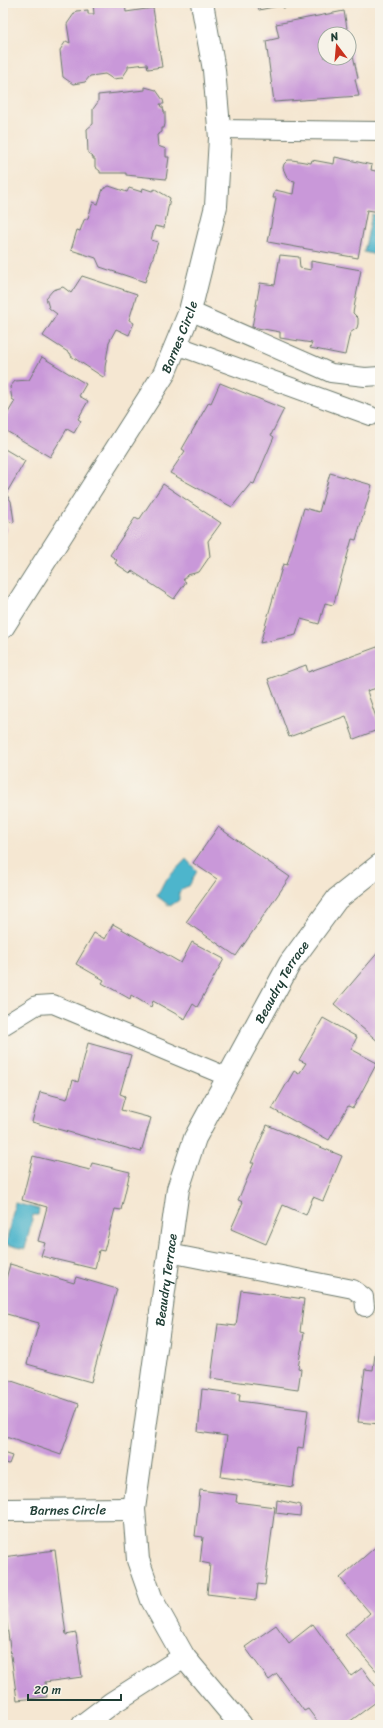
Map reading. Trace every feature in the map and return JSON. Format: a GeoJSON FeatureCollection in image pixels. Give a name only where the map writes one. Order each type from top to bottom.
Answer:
{"type":"FeatureCollection","features":[{"type":"Feature","properties":{"kind":"street","name":"Barnes Circle"},"geometry":{"type":"LineString","coordinates":[[3,627],[164,374],[190,311],[216,206],[220,138],[218,129],[214,70],[202,3]]}},
{"type":"Feature","properties":{"kind":"street","name":"Beaudry Terrace"},"geometry":{"type":"LineString","coordinates":[[241,1725],[184,1657],[152,1600],[138,1560],[134,1509],[178,1189],[195,1138],[290,963],[337,900],[380,865]]}},
{"type":"Feature","properties":{"kind":"street","name":"Barnes Circle"},"geometry":{"type":"LineString","coordinates":[[3,1510],[134,1509]]}},
{"type":"Feature","properties":{"kind":"street"},"geometry":{"type":"LineString","coordinates":[[83,1725],[112,1703],[184,1657]]}},
{"type":"Feature","properties":{"kind":"lane"},"geometry":{"type":"LineString","coordinates":[[218,129],[380,131]]}},
{"type":"Feature","properties":{"kind":"lane"},"geometry":{"type":"LineString","coordinates":[[190,311],[331,373],[366,377],[380,376]]}},
{"type":"Feature","properties":{"kind":"lane"},"geometry":{"type":"LineString","coordinates":[[176,345],[371,416]]}},
{"type":"Feature","properties":{"kind":"lane"},"geometry":{"type":"LineString","coordinates":[[3,1026],[37,1005],[53,1004],[228,1077]]}},
{"type":"Feature","properties":{"kind":"lane"},"geometry":{"type":"LineString","coordinates":[[169,1253],[353,1288],[364,1297],[365,1307]]}},
{"type":"Feature","properties":{"kind":"water"},"geometry":{"type":"Polygon","coordinates":[[[372,214],[380,216],[380,256],[364,252],[372,214]]]}},
{"type":"Feature","properties":{"kind":"water"},"geometry":{"type":"Polygon","coordinates":[[[186,859],[197,871],[189,886],[181,891],[179,900],[170,906],[157,896],[164,882],[186,859]]]}},
{"type":"Feature","properties":{"kind":"water"},"geometry":{"type":"Polygon","coordinates":[[[15,1203],[39,1209],[38,1215],[33,1215],[25,1249],[6,1244],[15,1203]]]}},
{"type":"Feature","properties":{"kind":"building"},"geometry":{"type":"Polygon","coordinates":[[[93,3],[125,3],[126,12],[153,8],[162,67],[148,69],[147,64],[128,66],[128,69],[122,78],[113,79],[105,74],[90,76],[85,82],[73,84],[63,77],[60,50],[66,41],[70,43],[67,24],[76,11],[88,10],[88,14],[94,14],[93,3]]]}},
{"type":"Feature","properties":{"kind":"building"},"geometry":{"type":"Polygon","coordinates":[[[257,3],[307,4],[283,8],[283,5],[259,10],[257,3]]]}},
{"type":"Feature","properties":{"kind":"building"},"geometry":{"type":"Polygon","coordinates":[[[344,11],[347,26],[317,26],[317,66],[355,66],[358,78],[355,79],[359,96],[274,102],[266,41],[279,38],[276,24],[344,11]]]}},
{"type":"Feature","properties":{"kind":"building"},"geometry":{"type":"Polygon","coordinates":[[[145,87],[156,90],[164,104],[160,104],[165,112],[165,124],[164,128],[162,128],[162,132],[157,135],[158,146],[166,149],[166,157],[169,157],[166,179],[126,175],[126,173],[100,173],[100,171],[95,167],[95,159],[93,159],[93,157],[88,153],[87,129],[93,124],[93,109],[98,102],[98,95],[145,90],[145,87]]]}},
{"type":"Feature","properties":{"kind":"building"},"geometry":{"type":"Polygon","coordinates":[[[335,157],[372,165],[371,170],[380,172],[380,212],[367,210],[358,258],[268,242],[276,198],[273,198],[275,190],[293,194],[295,181],[290,180],[286,175],[283,168],[284,164],[288,160],[311,163],[312,160],[334,164],[335,157]]]}},
{"type":"Feature","properties":{"kind":"building"},"geometry":{"type":"Polygon","coordinates":[[[109,186],[127,192],[129,188],[142,192],[143,188],[152,191],[155,189],[170,198],[164,228],[155,226],[151,240],[158,242],[145,282],[100,267],[96,258],[71,250],[77,230],[80,231],[84,220],[88,218],[93,202],[98,204],[103,189],[109,186]]]}},
{"type":"Feature","properties":{"kind":"building"},"geometry":{"type":"Polygon","coordinates":[[[280,255],[299,257],[300,268],[311,270],[311,261],[361,270],[353,313],[358,318],[358,324],[357,328],[350,333],[345,355],[310,348],[312,343],[280,338],[280,332],[252,327],[260,283],[275,285],[280,255]]]}},
{"type":"Feature","properties":{"kind":"building"},"geometry":{"type":"Polygon","coordinates":[[[82,276],[137,294],[129,320],[134,323],[129,335],[116,329],[109,342],[105,377],[71,356],[71,354],[43,336],[57,314],[49,308],[46,298],[53,290],[63,287],[71,293],[82,276]]]}},
{"type":"Feature","properties":{"kind":"building"},"geometry":{"type":"Polygon","coordinates":[[[42,357],[86,384],[79,396],[88,401],[78,419],[81,421],[74,433],[67,429],[50,457],[3,429],[3,421],[15,401],[12,399],[10,387],[15,381],[29,380],[42,357]]]}},
{"type":"Feature","properties":{"kind":"building"},"geometry":{"type":"Polygon","coordinates":[[[220,383],[284,409],[271,435],[274,437],[254,484],[251,483],[232,507],[170,473],[185,451],[182,449],[209,402],[211,403],[220,383]]]}},
{"type":"Feature","properties":{"kind":"building"},"geometry":{"type":"Polygon","coordinates":[[[3,448],[25,461],[6,494],[11,501],[14,521],[13,523],[4,519],[6,530],[4,539],[3,448]]]}},
{"type":"Feature","properties":{"kind":"building"},"geometry":{"type":"Polygon","coordinates":[[[330,473],[372,485],[356,540],[352,539],[334,603],[333,605],[325,603],[319,624],[301,619],[296,635],[260,643],[283,564],[287,565],[304,508],[319,512],[330,473]]]}},
{"type":"Feature","properties":{"kind":"building"},"geometry":{"type":"Polygon","coordinates":[[[163,484],[221,523],[208,541],[210,556],[199,572],[187,575],[183,580],[186,582],[174,599],[132,571],[130,573],[115,563],[117,560],[110,555],[135,518],[139,520],[163,484]]]}},
{"type":"Feature","properties":{"kind":"building"},"geometry":{"type":"Polygon","coordinates":[[[380,646],[380,687],[367,691],[380,729],[354,739],[346,716],[289,737],[268,679],[306,665],[308,672],[380,646]]]}},
{"type":"Feature","properties":{"kind":"building"},"geometry":{"type":"Polygon","coordinates":[[[218,827],[290,877],[236,956],[186,922],[217,879],[193,863],[218,827]]]}},
{"type":"Feature","properties":{"kind":"building"},"geometry":{"type":"Polygon","coordinates":[[[113,924],[181,963],[192,942],[224,959],[197,1007],[193,1004],[185,1019],[153,1001],[151,1007],[131,995],[130,999],[102,983],[104,980],[76,964],[94,933],[105,939],[113,924]]]}},
{"type":"Feature","properties":{"kind":"building"},"geometry":{"type":"Polygon","coordinates":[[[380,950],[380,1043],[334,1004],[380,950]]]}},
{"type":"Feature","properties":{"kind":"building"},"geometry":{"type":"Polygon","coordinates":[[[323,1018],[357,1037],[351,1049],[377,1063],[353,1108],[348,1106],[329,1140],[272,1109],[294,1071],[299,1074],[306,1063],[299,1060],[323,1018]]]}},
{"type":"Feature","properties":{"kind":"building"},"geometry":{"type":"Polygon","coordinates":[[[88,1043],[131,1055],[120,1094],[125,1096],[121,1110],[151,1118],[141,1152],[32,1122],[40,1092],[67,1099],[73,1080],[78,1082],[88,1043]]]}},
{"type":"Feature","properties":{"kind":"building"},"geometry":{"type":"Polygon","coordinates":[[[267,1125],[342,1156],[323,1201],[313,1197],[306,1215],[283,1205],[266,1244],[231,1229],[243,1202],[238,1200],[254,1163],[251,1163],[267,1125]]]}},
{"type":"Feature","properties":{"kind":"building"},"geometry":{"type":"Polygon","coordinates":[[[33,1156],[90,1170],[92,1163],[130,1172],[121,1210],[115,1209],[104,1251],[99,1250],[95,1269],[41,1256],[45,1243],[38,1241],[47,1207],[22,1200],[33,1156]]]}},
{"type":"Feature","properties":{"kind":"building"},"geometry":{"type":"Polygon","coordinates":[[[10,1264],[74,1283],[76,1277],[117,1289],[91,1382],[27,1364],[39,1323],[3,1313],[3,1290],[10,1264]]]}},
{"type":"Feature","properties":{"kind":"building"},"geometry":{"type":"Polygon","coordinates":[[[241,1290],[304,1299],[300,1332],[304,1333],[298,1368],[301,1369],[298,1390],[211,1378],[218,1324],[236,1326],[241,1290]]]}},
{"type":"Feature","properties":{"kind":"building"},"geometry":{"type":"Polygon","coordinates":[[[379,1322],[380,1424],[358,1422],[365,1369],[373,1370],[379,1322]]]}},
{"type":"Feature","properties":{"kind":"building"},"geometry":{"type":"Polygon","coordinates":[[[3,1378],[79,1404],[61,1455],[3,1435],[3,1378]]]}},
{"type":"Feature","properties":{"kind":"building"},"geometry":{"type":"Polygon","coordinates":[[[202,1389],[240,1394],[239,1401],[308,1410],[303,1448],[298,1447],[293,1487],[221,1477],[227,1436],[198,1432],[202,1389]]]}},
{"type":"Feature","properties":{"kind":"building"},"geometry":{"type":"Polygon","coordinates":[[[3,1453],[12,1456],[9,1464],[3,1462],[3,1453]]]}},
{"type":"Feature","properties":{"kind":"building"},"geometry":{"type":"Polygon","coordinates":[[[200,1490],[237,1495],[236,1502],[275,1507],[265,1585],[258,1584],[256,1600],[207,1594],[210,1564],[200,1562],[203,1537],[195,1536],[200,1490]]]}},
{"type":"Feature","properties":{"kind":"building"},"geometry":{"type":"Polygon","coordinates":[[[277,1500],[301,1505],[300,1516],[276,1513],[277,1500]]]}},
{"type":"Feature","properties":{"kind":"building"},"geometry":{"type":"Polygon","coordinates":[[[380,1543],[380,1675],[345,1635],[370,1613],[340,1578],[380,1543]]]}},
{"type":"Feature","properties":{"kind":"building"},"geometry":{"type":"Polygon","coordinates":[[[55,1550],[66,1635],[76,1633],[82,1677],[45,1682],[47,1697],[17,1700],[3,1596],[3,1557],[55,1550]]]}},
{"type":"Feature","properties":{"kind":"building"},"geometry":{"type":"Polygon","coordinates":[[[313,1624],[351,1676],[362,1668],[380,1692],[380,1699],[345,1725],[320,1725],[308,1709],[304,1711],[277,1674],[269,1680],[245,1647],[276,1625],[289,1643],[313,1624]]]}}]}
